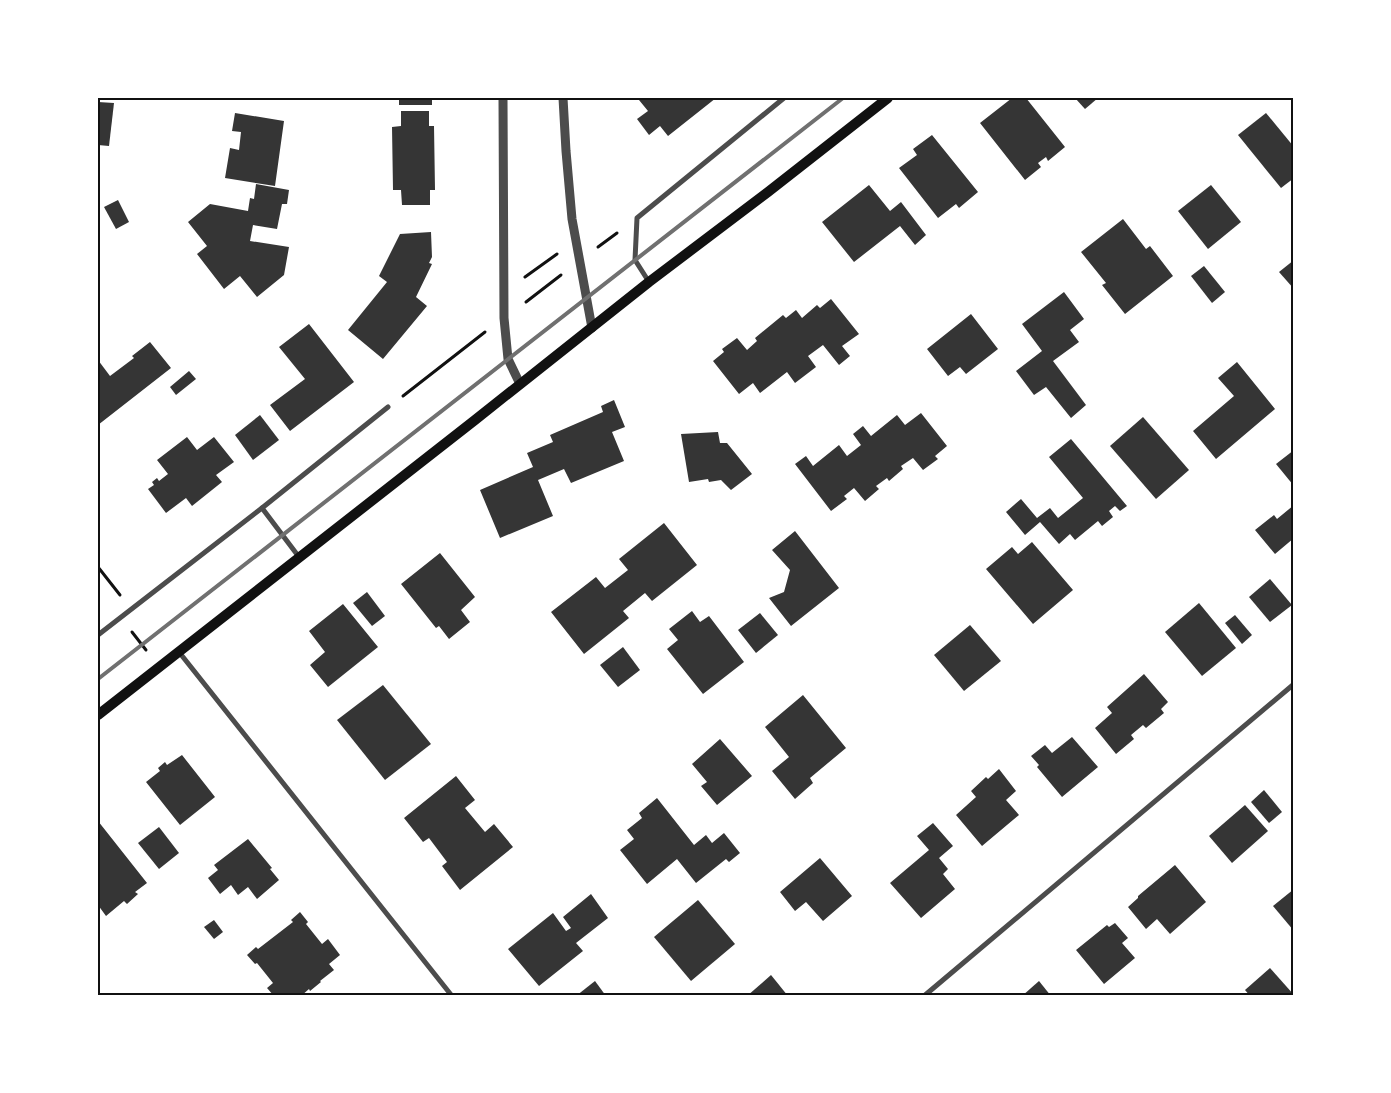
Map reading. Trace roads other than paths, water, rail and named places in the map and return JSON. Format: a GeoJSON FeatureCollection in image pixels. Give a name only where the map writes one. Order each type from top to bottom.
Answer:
{"type":"FeatureCollection","features":[{"type":"Feature","properties":{"kind":"main road"},"geometry":{"type":"LineString","coordinates":[[98,715],[649,282],[888,98]]}},
{"type":"Feature","properties":{"kind":"street"},"geometry":{"type":"LineString","coordinates":[[503,98],[504,318],[508,359],[520,384]]}},
{"type":"Feature","properties":{"kind":"street"},"geometry":{"type":"LineString","coordinates":[[563,98],[572,219],[592,328]]}},
{"type":"Feature","properties":{"kind":"street"},"geometry":{"type":"LineString","coordinates":[[649,282],[635,260],[637,218],[784,98]]}},
{"type":"Feature","properties":{"kind":"street"},"geometry":{"type":"LineString","coordinates":[[98,635],[262,508],[388,407]]}},
{"type":"Feature","properties":{"kind":"street"},"geometry":{"type":"LineString","coordinates":[[262,508],[299,557]]}},
{"type":"Feature","properties":{"kind":"street"},"geometry":{"type":"LineString","coordinates":[[179,651],[452,996]]}},
{"type":"Feature","properties":{"kind":"street"},"geometry":{"type":"LineString","coordinates":[[924,996],[1294,684]]}},
{"type":"Feature","properties":{"kind":"railway"},"geometry":{"type":"LineString","coordinates":[[98,679],[843,98]]}}]}
